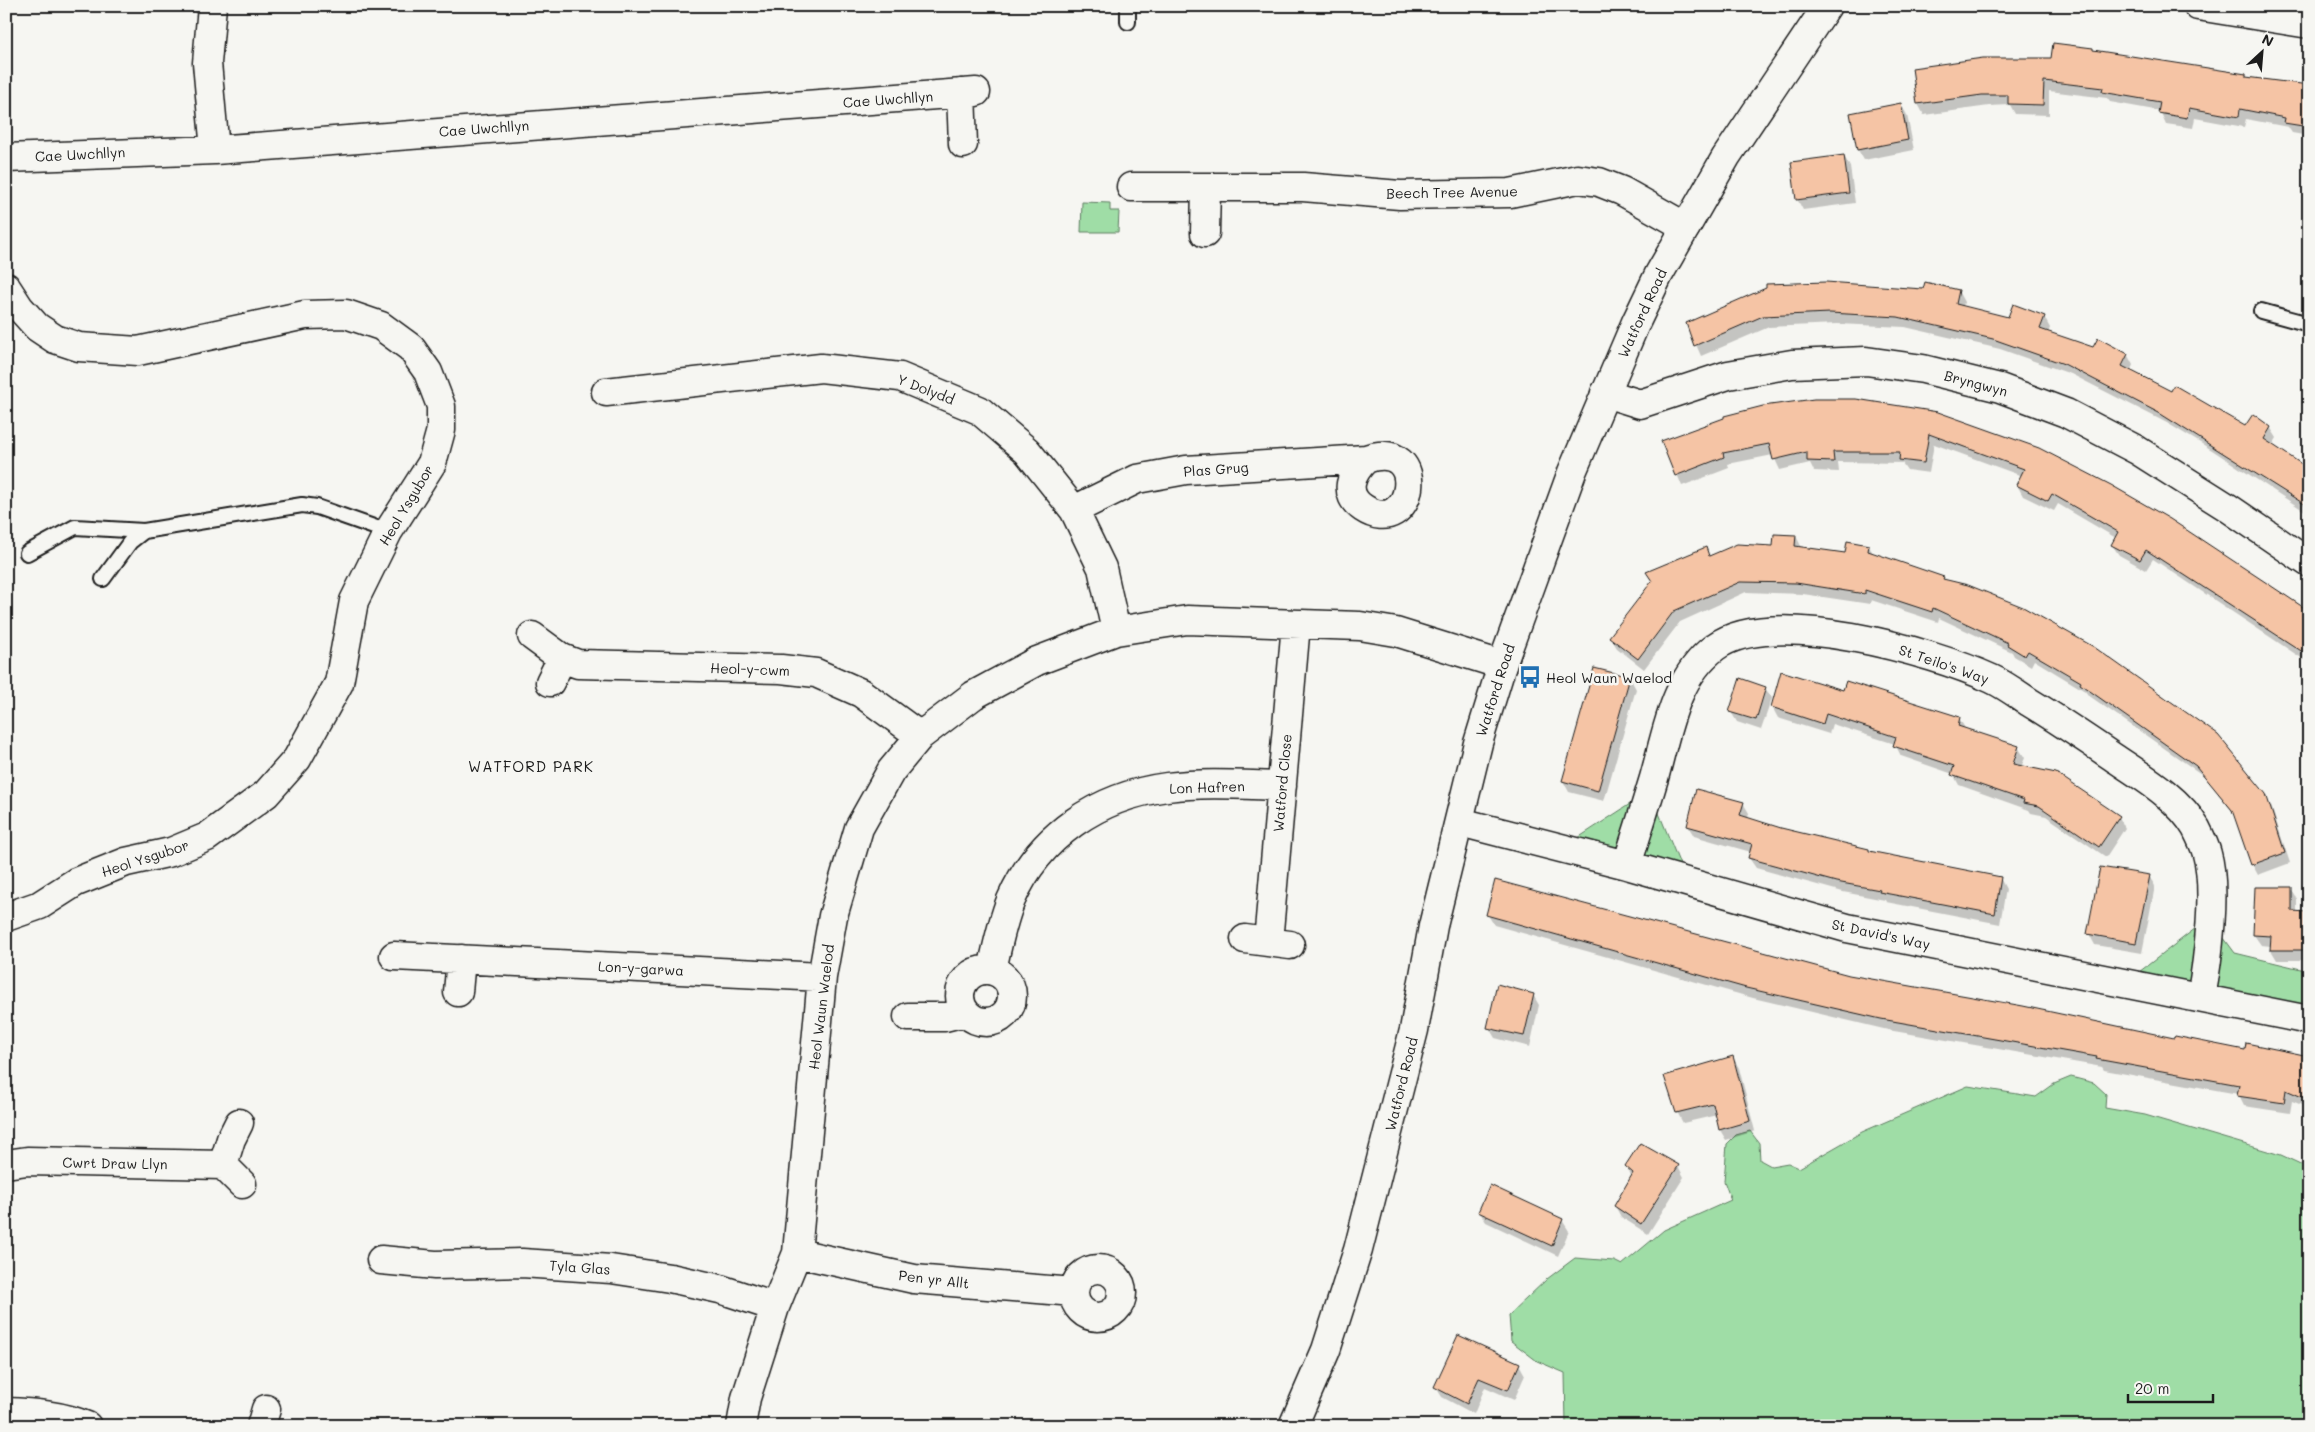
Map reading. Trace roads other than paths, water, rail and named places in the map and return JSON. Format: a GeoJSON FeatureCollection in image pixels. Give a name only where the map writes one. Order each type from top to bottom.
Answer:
{"type":"FeatureCollection","features":[{"type":"Feature","properties":{"kind":"street"},"geometry":{"type":"LineString","coordinates":[[212,6],[207,63],[215,150]]}},
{"type":"Feature","properties":{"kind":"street"},"geometry":{"type":"LineString","coordinates":[[2198,6],[2309,24]]}},
{"type":"Feature","properties":{"kind":"street","name":"Watford Road"},"geometry":{"type":"LineString","coordinates":[[1293,1426],[1326,1350],[1358,1250],[1414,1030],[1433,926],[1478,743],[1502,665],[1572,472],[1636,322],[1659,274],[1726,157],[1832,8]]}},
{"type":"Feature","properties":{"kind":"street","name":"Cae Uwchllyn"},"geometry":{"type":"LineString","coordinates":[[6,158],[215,150],[969,93],[963,144]]}},
{"type":"Feature","properties":{"kind":"street","name":"Beech Tree Avenue"},"geometry":{"type":"LineString","coordinates":[[1131,187],[1303,187],[1400,195],[1510,194],[1578,179],[1600,182],[1622,191],[1686,227]]}},
{"type":"Feature","properties":{"kind":"street"},"geometry":{"type":"LineString","coordinates":[[1205,233],[1206,187]]}},
{"type":"Feature","properties":{"kind":"street","name":"Heol Ysgubor"},"geometry":{"type":"LineString","coordinates":[[6,917],[40,905],[76,882],[126,862],[171,852],[207,837],[266,794],[297,759],[339,683],[354,601],[388,532],[432,463],[441,430],[441,406],[428,372],[411,348],[381,326],[346,314],[305,315],[138,351],[79,348],[55,338],[36,327],[11,303]]}},
{"type":"Feature","properties":{"kind":"street","name":"Bryngwyn"},"geometry":{"type":"LineString","coordinates":[[1605,393],[1640,404],[1728,375],[1792,364],[1866,361],[1922,369],[2000,388],[2066,413],[2137,450],[2228,507],[2309,563]]}},
{"type":"Feature","properties":{"kind":"street","name":"Y Dolydd"},"geometry":{"type":"LineString","coordinates":[[606,392],[821,368],[900,377],[979,410],[1026,451],[1074,510],[1102,568],[1116,631]]}},
{"type":"Feature","properties":{"kind":"street","name":"Plas Grug"},"geometry":{"type":"LineString","coordinates":[[1074,510],[1137,479],[1186,470],[1366,459]]}},
{"type":"Feature","properties":{"kind":"street","name":"Heol Waun Waelod"},"geometry":{"type":"LineString","coordinates":[[741,1426],[746,1398],[775,1307],[797,1253],[822,977],[833,916],[859,828],[891,771],[920,736],[982,691],[1037,661],[1116,631],[1187,620],[1360,626],[1387,631],[1502,665]]}},
{"type":"Feature","properties":{"kind":"street","name":"Watford Close"},"geometry":{"type":"LineString","coordinates":[[1268,942],[1296,624]]}},
{"type":"Feature","properties":{"kind":"street","name":"St Teilo's Way"},"geometry":{"type":"LineString","coordinates":[[1627,865],[1668,725],[1682,687],[1704,656],[1716,646],[1737,635],[1768,630],[1818,633],[1879,642],[1953,663],[1994,680],[2075,731],[2176,803],[2195,827],[2207,854],[2212,886],[2200,997]]}},
{"type":"Feature","properties":{"kind":"street","name":"Heol-y-cwm"},"geometry":{"type":"LineString","coordinates":[[532,636],[562,658],[578,664],[781,669],[816,673],[861,693],[920,736]]}},
{"type":"Feature","properties":{"kind":"street"},"geometry":{"type":"LineString","coordinates":[[550,682],[562,658]]}},
{"type":"Feature","properties":{"kind":"street","name":"Lon Hafren"},"geometry":{"type":"LineString","coordinates":[[992,970],[1012,900],[1035,859],[1052,839],[1075,822],[1108,802],[1167,787],[1282,786]]}},
{"type":"Feature","properties":{"kind":"street","name":"St David's Way"},"geometry":{"type":"LineString","coordinates":[[1460,822],[1627,865],[1847,928],[2309,1020]]}},
{"type":"Feature","properties":{"kind":"street","name":"Lon-y-garwa"},"geometry":{"type":"LineString","coordinates":[[394,956],[822,977]]}},
{"type":"Feature","properties":{"kind":"street"},"geometry":{"type":"LineString","coordinates":[[458,992],[461,959]]}},
{"type":"Feature","properties":{"kind":"street"},"geometry":{"type":"LineString","coordinates":[[979,970],[992,970],[1005,978],[1010,986],[1012,995],[1010,1006],[1004,1015],[995,1020],[984,1022],[974,1019],[965,1012],[960,1002],[960,992],[963,982],[970,974],[979,970]]}},
{"type":"Feature","properties":{"kind":"street"},"geometry":{"type":"LineString","coordinates":[[908,1017],[945,1017],[965,1012]]}},
{"type":"Feature","properties":{"kind":"street"},"geometry":{"type":"LineString","coordinates":[[239,1123],[230,1139],[223,1165],[242,1184]]}},
{"type":"Feature","properties":{"kind":"street","name":"Cwrt Draw Llyn"},"geometry":{"type":"LineString","coordinates":[[6,1164],[27,1161],[223,1165]]}},
{"type":"Feature","properties":{"kind":"street","name":"Pen yr Allt"},"geometry":{"type":"LineString","coordinates":[[797,1253],[914,1279],[1074,1292]]}},
{"type":"Feature","properties":{"kind":"street","name":"Tyla Glas"},"geometry":{"type":"LineString","coordinates":[[381,1260],[434,1265],[522,1263],[611,1269],[679,1280],[775,1307]]}},
{"type":"Feature","properties":{"kind":"street"},"geometry":{"type":"LineString","coordinates":[[6,1412],[74,1420],[87,1426]]}},
{"type":"Feature","properties":{"kind":"lane"},"geometry":{"type":"LineString","coordinates":[[1128,6],[1128,22]]}},
{"type":"Feature","properties":{"kind":"lane"},"geometry":{"type":"LineString","coordinates":[[2261,311],[2309,324]]}},
{"type":"Feature","properties":{"kind":"lane"},"geometry":{"type":"LineString","coordinates":[[27,552],[75,527],[144,531],[302,505],[318,507],[388,532]]}},
{"type":"Feature","properties":{"kind":"lane"},"geometry":{"type":"LineString","coordinates":[[103,579],[130,542],[144,531]]}},
{"type":"Feature","properties":{"kind":"place","name":"Heol Waun Waelod"},"geometry":{"type":"Point","coordinates":[1530,677]}},
{"type":"Feature","properties":{"kind":"district","name":"WATFORD PARK"},"geometry":{"type":"Point","coordinates":[531,766]}}]}
